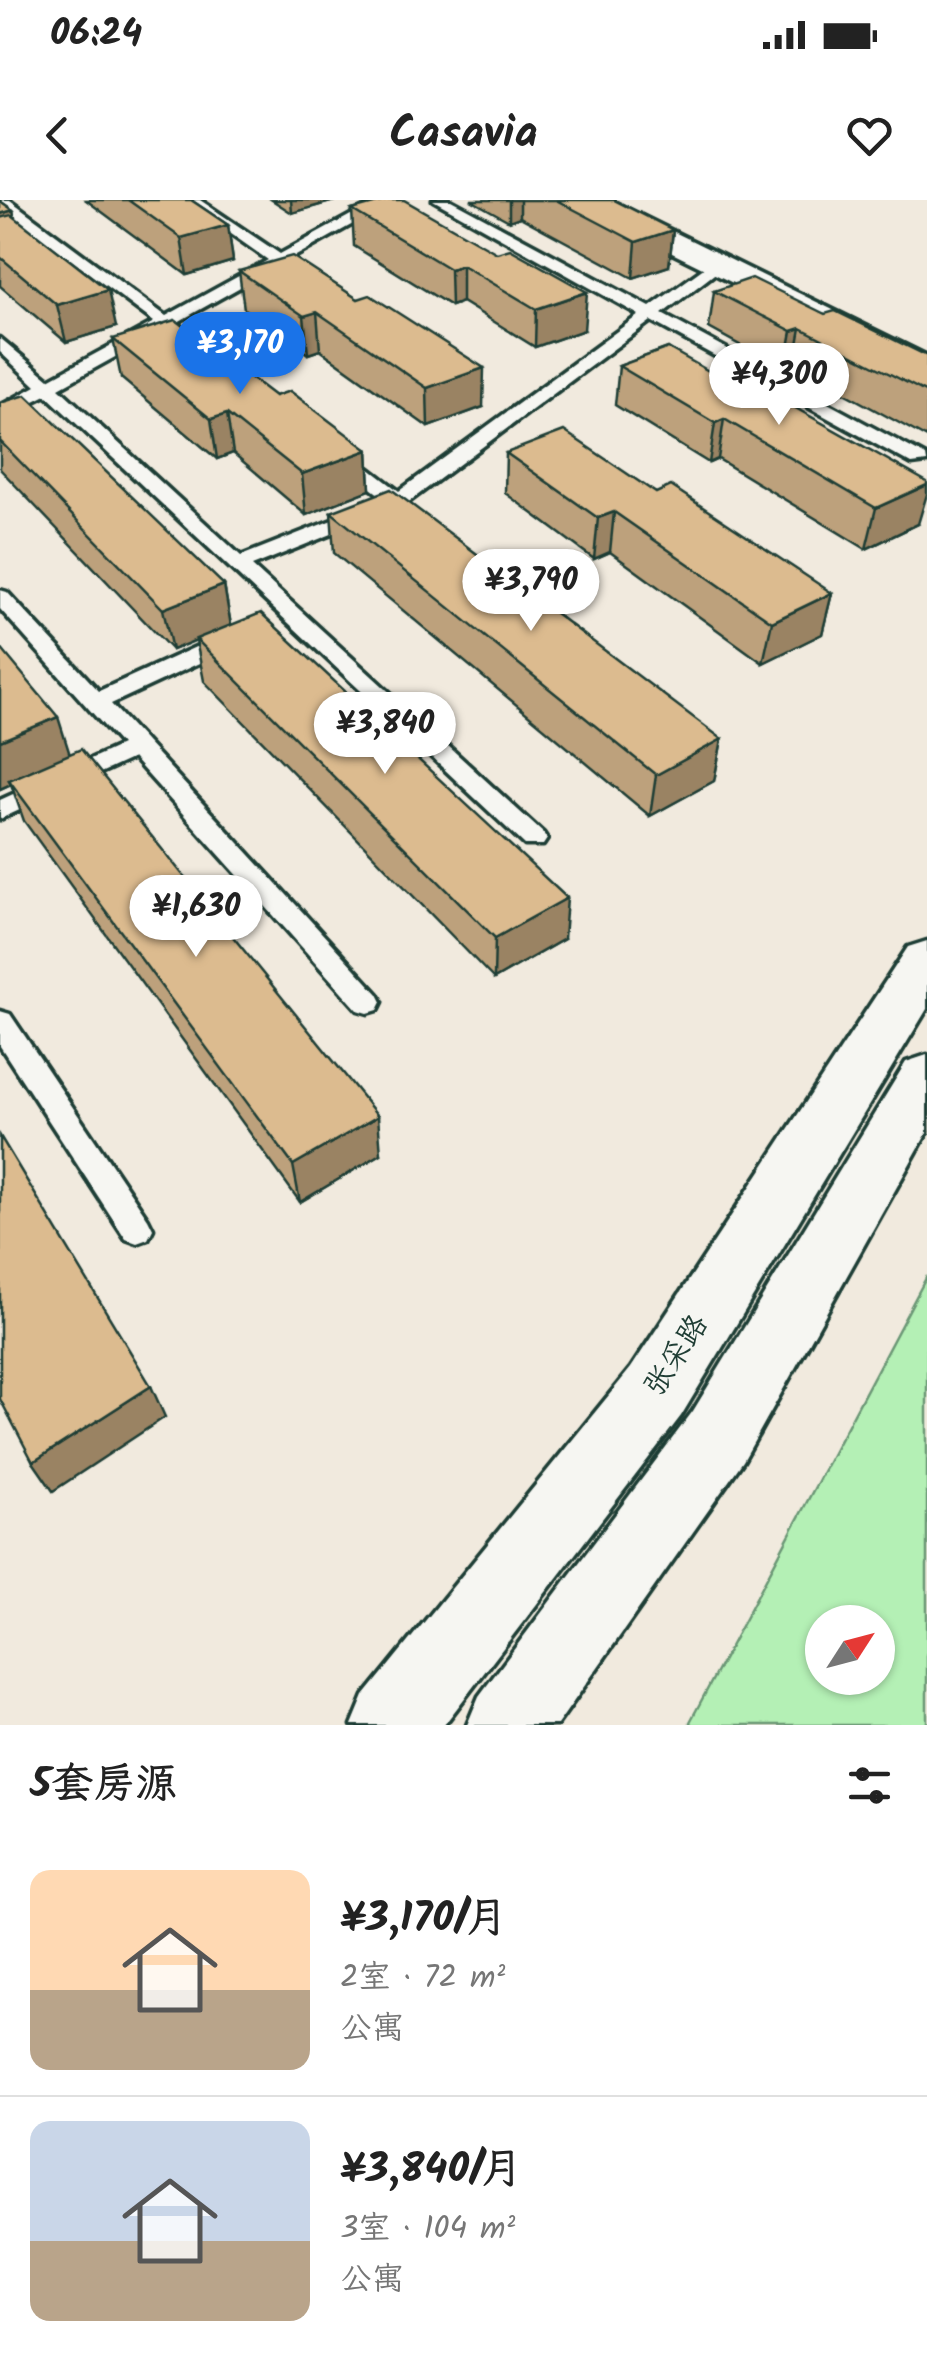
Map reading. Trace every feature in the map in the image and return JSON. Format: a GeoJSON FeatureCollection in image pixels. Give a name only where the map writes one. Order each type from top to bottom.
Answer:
{"type":"FeatureCollection","features":[{"type":"Feature","properties":{"kind":"main road"},"geometry":{"type":"LineString","coordinates":[[588,200],[927,369]]}},
{"type":"Feature","properties":{"kind":"main road","name":"张采路"},"geometry":{"type":"LineString","coordinates":[[393,1725],[656,1392],[927,962]]}},
{"type":"Feature","properties":{"kind":"main road"},"geometry":{"type":"LineString","coordinates":[[508,1725],[718,1436],[927,1079]]}},
{"type":"Feature","properties":{"kind":"lane"},"geometry":{"type":"LineString","coordinates":[[1,200],[212,358]]}},
{"type":"Feature","properties":{"kind":"lane"},"geometry":{"type":"LineString","coordinates":[[190,200],[279,260]]}},
{"type":"Feature","properties":{"kind":"lane"},"geometry":{"type":"LineString","coordinates":[[0,413],[389,200]]}},
{"type":"Feature","properties":{"kind":"lane"},"geometry":{"type":"LineString","coordinates":[[440,200],[919,460]]}},
{"type":"Feature","properties":{"kind":"lane"},"geometry":{"type":"LineString","coordinates":[[238,564],[407,506],[717,265]]}},
{"type":"Feature","properties":{"kind":"lane"},"geometry":{"type":"LineString","coordinates":[[0,343],[238,564],[273,620],[534,840]]}},
{"type":"Feature","properties":{"kind":"lane"},"geometry":{"type":"LineString","coordinates":[[321,441],[407,506]]}},
{"type":"Feature","properties":{"kind":"lane"},"geometry":{"type":"LineString","coordinates":[[0,596],[368,1002]]}},
{"type":"Feature","properties":{"kind":"lane"},"geometry":{"type":"LineString","coordinates":[[96,702],[273,620]]}},
{"type":"Feature","properties":{"kind":"lane"},"geometry":{"type":"LineString","coordinates":[[0,810],[137,746]]}},
{"type":"Feature","properties":{"kind":"lane"},"geometry":{"type":"LineString","coordinates":[[0,1022],[138,1229]]}},
{"type":"Feature","properties":{"kind":"green space"},"geometry":{"type":"Polygon","coordinates":[[[927,1276],[927,1725],[690,1722],[927,1276]]]}},
{"type":"Feature","properties":{"kind":"building"},"geometry":{"type":"Polygon","coordinates":[[[128,200],[191,200],[228,225],[181,238],[128,200]]]}},
{"type":"Feature","properties":{"kind":"building"},"geometry":{"type":"Polygon","coordinates":[[[388,200],[404,200],[497,253],[510,249],[587,292],[536,309],[462,265],[450,269],[352,210],[388,200]]]}},
{"type":"Feature","properties":{"kind":"building"},"geometry":{"type":"Polygon","coordinates":[[[556,200],[614,200],[673,230],[636,242],[556,200]]]}},
{"type":"Feature","properties":{"kind":"building"},"geometry":{"type":"Polygon","coordinates":[[[0,201],[13,210],[0,214],[0,201]]]}},
{"type":"Feature","properties":{"kind":"building"},"geometry":{"type":"Polygon","coordinates":[[[12,215],[108,290],[57,305],[0,257],[0,218],[12,215]]]}},
{"type":"Feature","properties":{"kind":"building"},"geometry":{"type":"Polygon","coordinates":[[[292,256],[358,299],[370,295],[484,368],[427,388],[317,312],[304,316],[239,271],[292,256]]]}},
{"type":"Feature","properties":{"kind":"building"},"geometry":{"type":"Polygon","coordinates":[[[752,278],[825,314],[835,311],[927,356],[927,393],[801,328],[792,331],[714,291],[752,278]]]}},
{"type":"Feature","properties":{"kind":"building"},"geometry":{"type":"Polygon","coordinates":[[[175,320],[275,396],[290,391],[368,450],[302,474],[227,414],[211,419],[113,339],[175,320]]]}},
{"type":"Feature","properties":{"kind":"building"},"geometry":{"type":"Polygon","coordinates":[[[668,348],[762,401],[774,396],[927,485],[876,508],[724,419],[715,423],[619,366],[668,348]]]}},
{"type":"Feature","properties":{"kind":"building"},"geometry":{"type":"Polygon","coordinates":[[[26,395],[224,585],[163,609],[0,441],[0,403],[26,395]]]}},
{"type":"Feature","properties":{"kind":"building"},"geometry":{"type":"Polygon","coordinates":[[[564,431],[656,493],[671,486],[832,593],[772,622],[614,512],[598,518],[506,453],[564,431]]]}},
{"type":"Feature","properties":{"kind":"building"},"geometry":{"type":"Polygon","coordinates":[[[391,489],[722,739],[656,775],[331,512],[391,489]]]}},
{"type":"Feature","properties":{"kind":"building"},"geometry":{"type":"Polygon","coordinates":[[[261,613],[567,898],[495,938],[196,639],[261,613]]]}},
{"type":"Feature","properties":{"kind":"building"},"geometry":{"type":"Polygon","coordinates":[[[0,647],[58,717],[0,741],[0,647]]]}},
{"type":"Feature","properties":{"kind":"building"},"geometry":{"type":"Polygon","coordinates":[[[81,749],[378,1116],[293,1165],[9,780],[81,749]]]}},
{"type":"Feature","properties":{"kind":"building"},"geometry":{"type":"Polygon","coordinates":[[[0,1136],[151,1386],[33,1462],[0,1399],[0,1136]]]}}]}
